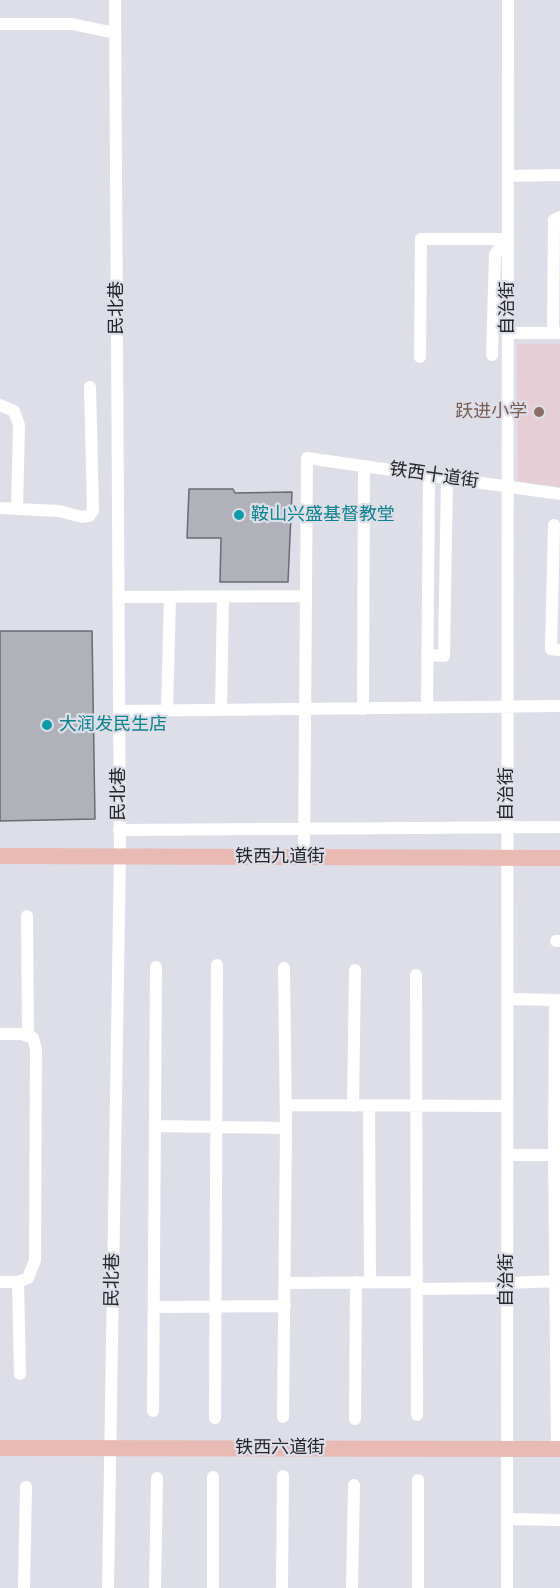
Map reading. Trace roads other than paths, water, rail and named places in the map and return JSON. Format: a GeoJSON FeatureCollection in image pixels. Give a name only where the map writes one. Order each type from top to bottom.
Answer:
{"type":"FeatureCollection","features":[{"type":"Feature","properties":{"kind":"main road","name":"铁西九道街"},"geometry":{"type":"LineString","coordinates":[[0,856],[560,858]]}},
{"type":"Feature","properties":{"kind":"main road","name":"铁西六道街"},"geometry":{"type":"LineString","coordinates":[[0,1448],[559,1449]]}},
{"type":"Feature","properties":{"kind":"street","name":"民北巷"},"geometry":{"type":"LineString","coordinates":[[108,1588],[119,857],[115,0]]}},
{"type":"Feature","properties":{"kind":"street","name":"自治街"},"geometry":{"type":"LineString","coordinates":[[507,1588],[508,333],[506,239],[508,0]]}},
{"type":"Feature","properties":{"kind":"street"},"geometry":{"type":"LineString","coordinates":[[0,24],[72,24],[115,33]]}},
{"type":"Feature","properties":{"kind":"street"},"geometry":{"type":"LineString","coordinates":[[508,176],[560,175]]}},
{"type":"Feature","properties":{"kind":"street"},"geometry":{"type":"LineString","coordinates":[[508,333],[556,333],[554,220],[560,217]]}},
{"type":"Feature","properties":{"kind":"street"},"geometry":{"type":"LineString","coordinates":[[420,357],[421,239],[506,239]]}},
{"type":"Feature","properties":{"kind":"street"},"geometry":{"type":"LineString","coordinates":[[492,355],[495,255],[506,239]]}},
{"type":"Feature","properties":{"kind":"street"},"geometry":{"type":"LineString","coordinates":[[0,508],[59,511],[82,517],[90,516],[93,512],[90,387]]}},
{"type":"Feature","properties":{"kind":"street"},"geometry":{"type":"LineString","coordinates":[[0,405],[14,411],[19,425],[17,509]]}},
{"type":"Feature","properties":{"kind":"street","name":"铁西十道街"},"geometry":{"type":"LineString","coordinates":[[306,596],[307,458],[560,494]]}},
{"type":"Feature","properties":{"kind":"street"},"geometry":{"type":"LineString","coordinates":[[363,709],[364,466]]}},
{"type":"Feature","properties":{"kind":"street"},"geometry":{"type":"LineString","coordinates":[[428,708],[429,475]]}},
{"type":"Feature","properties":{"kind":"street"},"geometry":{"type":"LineString","coordinates":[[428,655],[444,656],[447,477]]}},
{"type":"Feature","properties":{"kind":"street"},"geometry":{"type":"LineString","coordinates":[[554,525],[551,649],[560,650]]}},
{"type":"Feature","properties":{"kind":"street"},"geometry":{"type":"LineString","coordinates":[[221,710],[223,596]]}},
{"type":"Feature","properties":{"kind":"street"},"geometry":{"type":"LineString","coordinates":[[118,597],[306,596],[304,858]]}},
{"type":"Feature","properties":{"kind":"street"},"geometry":{"type":"LineString","coordinates":[[167,711],[170,597]]}},
{"type":"Feature","properties":{"kind":"street"},"geometry":{"type":"LineString","coordinates":[[119,711],[560,706]]}},
{"type":"Feature","properties":{"kind":"street"},"geometry":{"type":"LineString","coordinates":[[119,830],[560,827]]}},
{"type":"Feature","properties":{"kind":"street"},"geometry":{"type":"LineString","coordinates":[[27,916],[28,1036]]}},
{"type":"Feature","properties":{"kind":"street"},"geometry":{"type":"LineString","coordinates":[[215,1418],[217,965]]}},
{"type":"Feature","properties":{"kind":"street"},"geometry":{"type":"LineString","coordinates":[[153,1411],[156,968]]}},
{"type":"Feature","properties":{"kind":"street"},"geometry":{"type":"LineString","coordinates":[[283,1417],[286,1128],[284,968]]}},
{"type":"Feature","properties":{"kind":"street"},"geometry":{"type":"LineString","coordinates":[[353,1106],[354,970]]}},
{"type":"Feature","properties":{"kind":"street"},"geometry":{"type":"LineString","coordinates":[[416,975],[417,1415]]}},
{"type":"Feature","properties":{"kind":"street"},"geometry":{"type":"LineString","coordinates":[[507,999],[557,1000],[559,1449]]}},
{"type":"Feature","properties":{"kind":"street"},"geometry":{"type":"LineString","coordinates":[[0,1034],[22,1034],[33,1038],[36,1049],[35,1260],[28,1278],[18,1282],[0,1282]]}},
{"type":"Feature","properties":{"kind":"street"},"geometry":{"type":"LineString","coordinates":[[286,1105],[507,1106]]}},
{"type":"Feature","properties":{"kind":"street"},"geometry":{"type":"LineString","coordinates":[[369,1106],[370,1282]]}},
{"type":"Feature","properties":{"kind":"street"},"geometry":{"type":"LineString","coordinates":[[155,1126],[286,1128]]}},
{"type":"Feature","properties":{"kind":"street"},"geometry":{"type":"LineString","coordinates":[[507,1155],[557,1155]]}},
{"type":"Feature","properties":{"kind":"street"},"geometry":{"type":"LineString","coordinates":[[285,1283],[370,1282],[417,1286],[507,1285],[558,1281]]}},
{"type":"Feature","properties":{"kind":"street"},"geometry":{"type":"LineString","coordinates":[[18,1282],[20,1374]]}},
{"type":"Feature","properties":{"kind":"street"},"geometry":{"type":"LineString","coordinates":[[355,1419],[356,1282]]}},
{"type":"Feature","properties":{"kind":"street"},"geometry":{"type":"LineString","coordinates":[[154,1307],[285,1306]]}},
{"type":"Feature","properties":{"kind":"street"},"geometry":{"type":"LineString","coordinates":[[282,1588],[284,1476]]}},
{"type":"Feature","properties":{"kind":"street"},"geometry":{"type":"LineString","coordinates":[[213,1477],[213,1588]]}},
{"type":"Feature","properties":{"kind":"street"},"geometry":{"type":"LineString","coordinates":[[155,1588],[157,1478]]}},
{"type":"Feature","properties":{"kind":"street"},"geometry":{"type":"LineString","coordinates":[[418,1480],[418,1588]]}},
{"type":"Feature","properties":{"kind":"street"},"geometry":{"type":"LineString","coordinates":[[352,1588],[354,1485]]}},
{"type":"Feature","properties":{"kind":"street"},"geometry":{"type":"LineString","coordinates":[[24,1588],[26,1487]]}},
{"type":"Feature","properties":{"kind":"street"},"geometry":{"type":"LineString","coordinates":[[507,1520],[560,1520]]}},
{"type":"Feature","properties":{"kind":"place","name":"跃进小学"},"geometry":{"type":"Point","coordinates":[539,412]}},
{"type":"Feature","properties":{"kind":"place","name":"鞍山兴盛基督教堂"},"geometry":{"type":"Point","coordinates":[239,515]}},
{"type":"Feature","properties":{"kind":"place","name":"大润发民生店"},"geometry":{"type":"Point","coordinates":[47,725]}}]}
